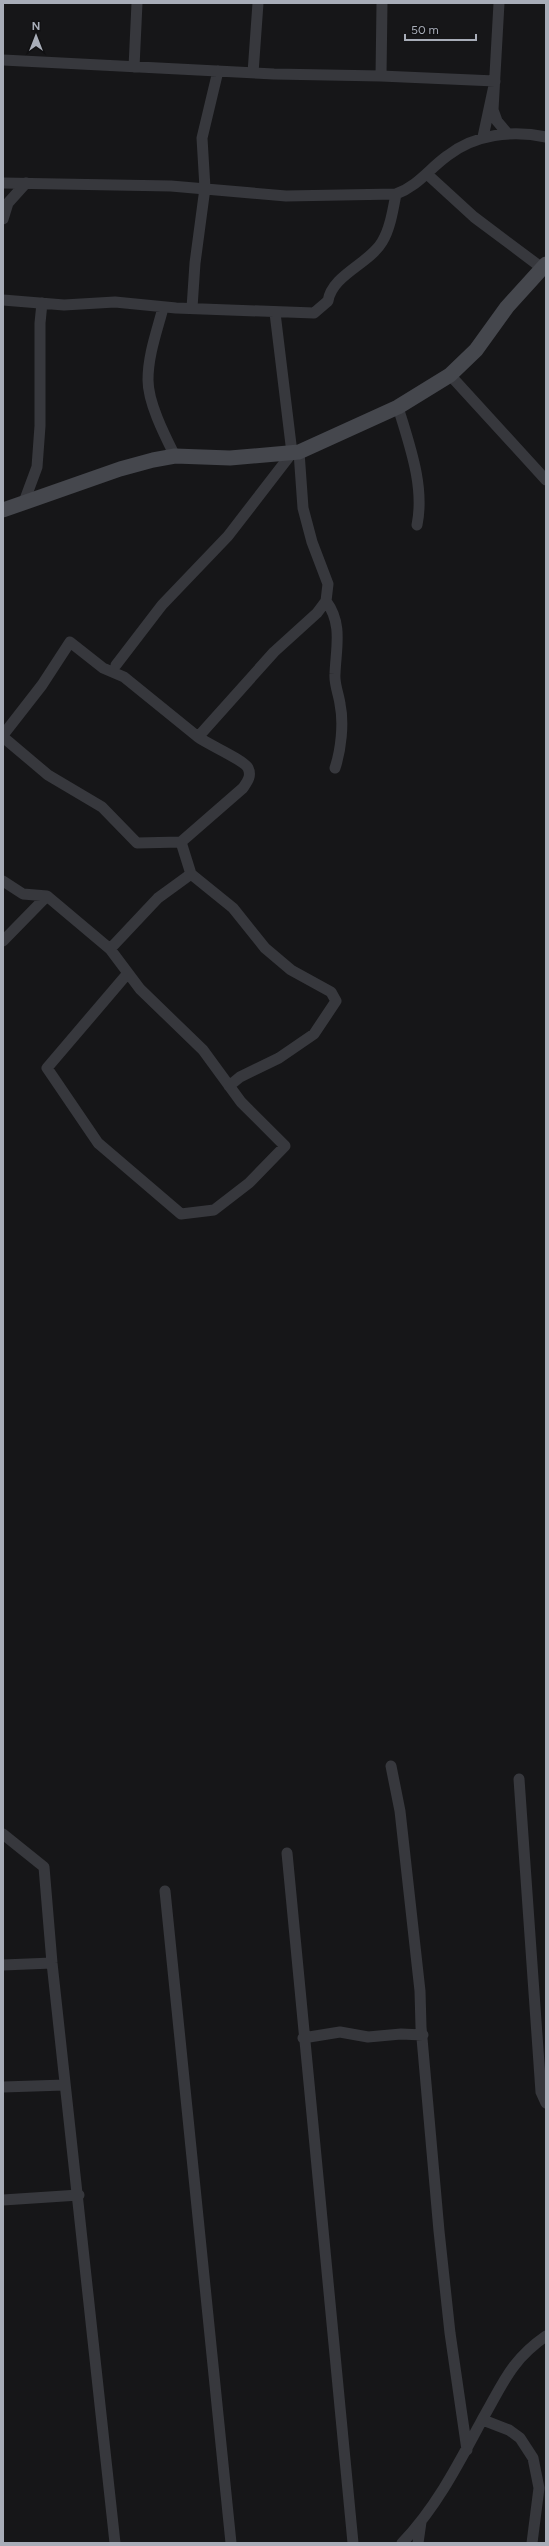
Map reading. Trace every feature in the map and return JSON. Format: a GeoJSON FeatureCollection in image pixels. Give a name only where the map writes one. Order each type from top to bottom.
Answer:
{"type":"FeatureCollection","features":[{"type":"Feature","properties":{"kind":"street"},"geometry":{"type":"LineString","coordinates":[[134,67],[137,3]]}},
{"type":"Feature","properties":{"kind":"street"},"geometry":{"type":"LineString","coordinates":[[253,73],[258,3]]}},
{"type":"Feature","properties":{"kind":"street"},"geometry":{"type":"LineString","coordinates":[[381,76],[382,3]]}},
{"type":"Feature","properties":{"kind":"street"},"geometry":{"type":"LineString","coordinates":[[499,3],[496,81],[493,110],[497,121],[507,133]]}},
{"type":"Feature","properties":{"kind":"street"},"geometry":{"type":"LineString","coordinates":[[3,60],[253,73],[381,76],[496,81]]}},
{"type":"Feature","properties":{"kind":"street"},"geometry":{"type":"LineString","coordinates":[[192,308],[195,263],[205,188],[202,138],[218,71]]}},
{"type":"Feature","properties":{"kind":"street"},"geometry":{"type":"LineString","coordinates":[[484,137],[496,81]]}},
{"type":"Feature","properties":{"kind":"street"},"geometry":{"type":"LineString","coordinates":[[3,183],[205,188],[286,196],[396,194],[410,189],[447,155],[484,137],[507,133],[531,134],[546,137]]}},
{"type":"Feature","properties":{"kind":"street"},"geometry":{"type":"LineString","coordinates":[[3,510],[120,469],[175,456],[230,458],[296,453],[398,407],[450,375],[476,350],[507,307],[544,266],[474,217],[427,174]]}},
{"type":"Feature","properties":{"kind":"street"},"geometry":{"type":"LineString","coordinates":[[3,219],[8,203],[26,183]]}},
{"type":"Feature","properties":{"kind":"street"},"geometry":{"type":"LineString","coordinates":[[3,300],[64,305],[115,302],[163,308],[192,308],[275,313],[314,313],[323,307],[328,301],[329,292],[352,270],[371,256],[383,242],[396,194]]}},
{"type":"Feature","properties":{"kind":"street"},"geometry":{"type":"LineString","coordinates":[[24,502],[37,468],[40,426],[40,322],[42,303]]}},
{"type":"Feature","properties":{"kind":"street"},"geometry":{"type":"LineString","coordinates":[[163,308],[151,352],[148,382],[156,411],[175,456]]}},
{"type":"Feature","properties":{"kind":"street"},"geometry":{"type":"LineString","coordinates":[[198,737],[274,652],[317,613],[326,600],[328,584],[312,542],[303,508],[275,313]]}},
{"type":"Feature","properties":{"kind":"street"},"geometry":{"type":"LineString","coordinates":[[450,375],[546,480]]}},
{"type":"Feature","properties":{"kind":"street"},"geometry":{"type":"LineString","coordinates":[[398,407],[410,449],[420,502],[417,525]]}},
{"type":"Feature","properties":{"kind":"street"},"geometry":{"type":"LineString","coordinates":[[116,665],[162,605],[228,536],[296,453]]}},
{"type":"Feature","properties":{"kind":"street"},"geometry":{"type":"LineString","coordinates":[[326,600],[337,622],[338,641],[335,674],[341,706],[340,741],[335,768]]}},
{"type":"Feature","properties":{"kind":"street"},"geometry":{"type":"LineString","coordinates":[[70,642],[103,668],[124,678],[210,746],[244,763],[249,769],[250,779],[243,788],[181,842],[137,843],[102,807],[48,775],[3,736],[42,685],[70,642]]}},
{"type":"Feature","properties":{"kind":"street"},"geometry":{"type":"LineString","coordinates":[[181,842],[190,874],[233,908],[265,948],[291,970],[331,992],[336,1001],[314,1034],[279,1058],[240,1077],[229,1086]]}},
{"type":"Feature","properties":{"kind":"street"},"geometry":{"type":"LineString","coordinates":[[110,949],[158,898],[190,874]]}},
{"type":"Feature","properties":{"kind":"street"},"geometry":{"type":"LineString","coordinates":[[3,881],[23,894],[48,896],[110,949],[128,973],[140,989],[203,1050],[241,1102],[285,1146],[249,1183],[214,1210],[181,1214],[98,1143],[47,1068],[128,973]]}},
{"type":"Feature","properties":{"kind":"street"},"geometry":{"type":"LineString","coordinates":[[3,941],[48,896]]}},
{"type":"Feature","properties":{"kind":"street"},"geometry":{"type":"LineString","coordinates":[[391,1766],[403,1843],[420,1991],[439,2231],[450,2333],[467,2450]]}},
{"type":"Feature","properties":{"kind":"street"},"geometry":{"type":"LineString","coordinates":[[519,1779],[541,2092],[546,2103]]}},
{"type":"Feature","properties":{"kind":"street"},"geometry":{"type":"LineString","coordinates":[[3,1835],[44,1867],[52,1963],[79,2195],[115,2543]]}},
{"type":"Feature","properties":{"kind":"street"},"geometry":{"type":"LineString","coordinates":[[287,1853],[303,2038],[347,2462],[353,2543]]}},
{"type":"Feature","properties":{"kind":"street"},"geometry":{"type":"LineString","coordinates":[[165,1891],[231,2543]]}},
{"type":"Feature","properties":{"kind":"street"},"geometry":{"type":"LineString","coordinates":[[3,1965],[52,1963]]}},
{"type":"Feature","properties":{"kind":"street"},"geometry":{"type":"LineString","coordinates":[[303,2038],[340,2032],[368,2037],[401,2034],[423,2036]]}},
{"type":"Feature","properties":{"kind":"street"},"geometry":{"type":"LineString","coordinates":[[3,2087],[65,2085]]}},
{"type":"Feature","properties":{"kind":"street"},"geometry":{"type":"LineString","coordinates":[[3,2200],[79,2195]]}},
{"type":"Feature","properties":{"kind":"street"},"geometry":{"type":"LineString","coordinates":[[402,2543],[421,2521],[467,2450],[506,2375],[520,2357],[546,2336]]}},
{"type":"Feature","properties":{"kind":"street"},"geometry":{"type":"LineString","coordinates":[[482,2420],[509,2430],[520,2438],[533,2458],[539,2488],[532,2543]]}},
{"type":"Feature","properties":{"kind":"street"},"geometry":{"type":"LineString","coordinates":[[418,2543],[421,2521]]}}]}
